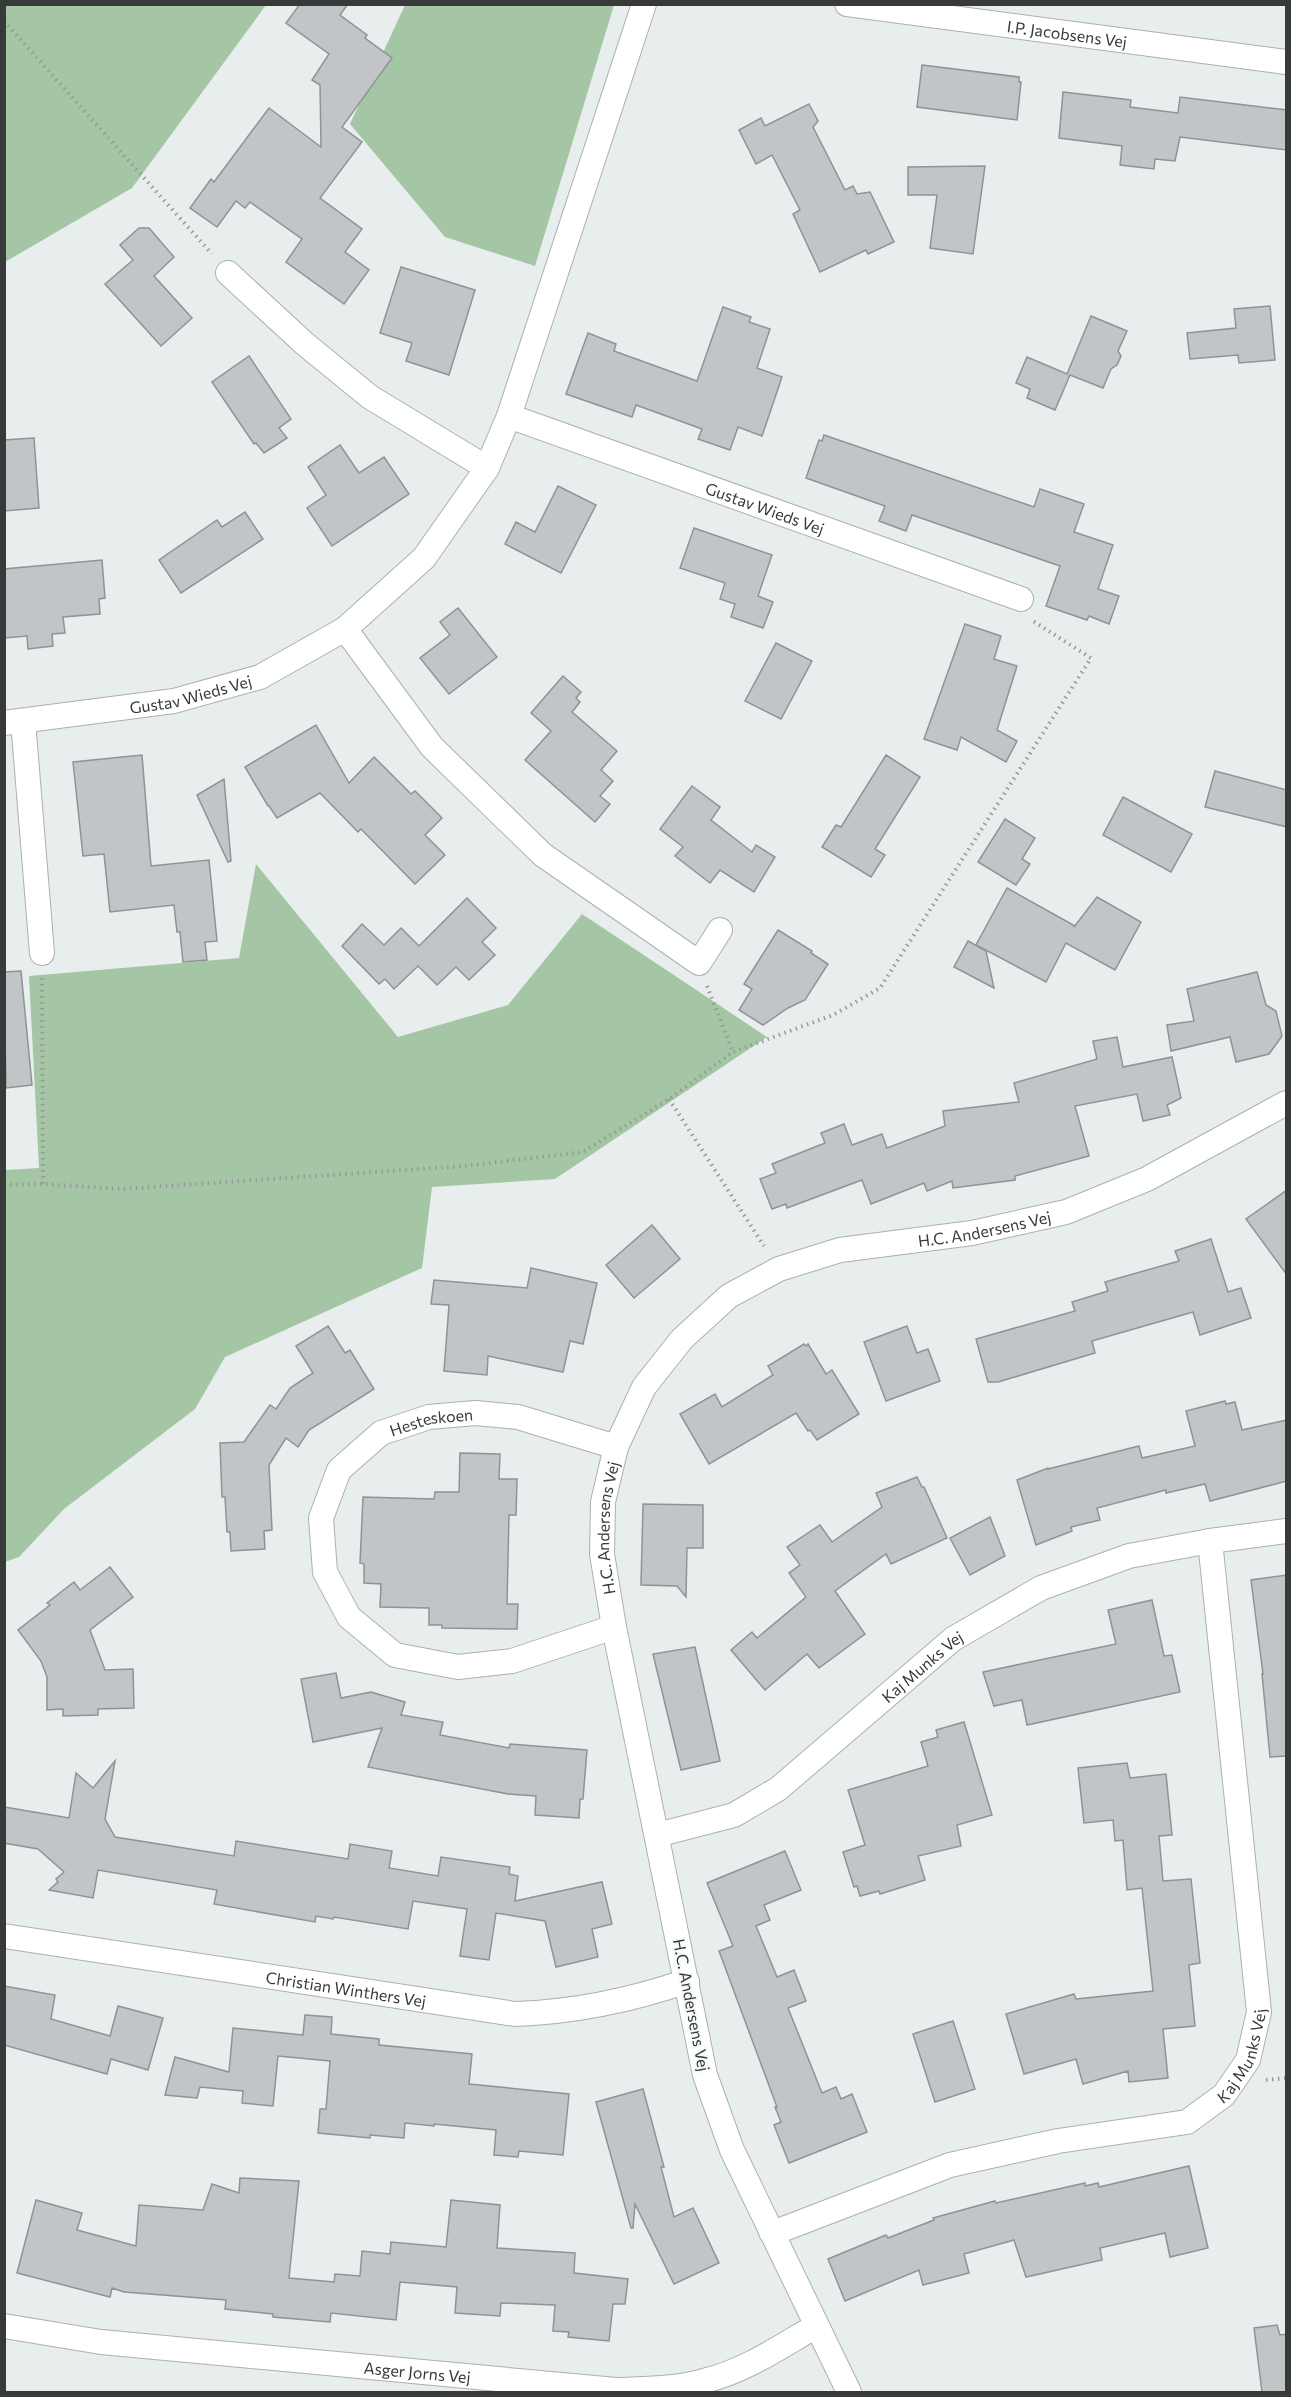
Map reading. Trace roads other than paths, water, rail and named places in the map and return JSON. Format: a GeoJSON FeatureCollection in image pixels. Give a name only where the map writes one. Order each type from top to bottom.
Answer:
{"type":"FeatureCollection","features":[{"type":"Feature","properties":{"kind":"street","name":"Gustav Wieds Vej"},"geometry":{"type":"LineString","coordinates":[[42,953],[14,722],[174,701],[260,676],[345,629],[424,558],[487,468],[509,416],[644,4]]}},
{"type":"Feature","properties":{"kind":"street","name":"I.P. Jacobsens Vej"},"geometry":{"type":"LineString","coordinates":[[847,4],[1287,62]]}},
{"type":"Feature","properties":{"kind":"street"},"geometry":{"type":"LineString","coordinates":[[228,273],[305,344],[370,397],[487,468]]}},
{"type":"Feature","properties":{"kind":"street","name":"Gustav Wieds Vej"},"geometry":{"type":"LineString","coordinates":[[509,416],[1021,599]]}},
{"type":"Feature","properties":{"kind":"street"},"geometry":{"type":"LineString","coordinates":[[345,629],[432,747],[543,855],[699,963],[720,930]]}},
{"type":"Feature","properties":{"kind":"street","name":"H.C. Andersens Vej"},"geometry":{"type":"LineString","coordinates":[[849,2392],[732,2150],[705,2075],[614,1628],[602,1554],[603,1502],[616,1447],[644,1387],[682,1339],[729,1296],[779,1269],[840,1250],[972,1233],[1066,1212],[1147,1179],[1287,1103]]}},
{"type":"Feature","properties":{"kind":"street","name":"Hesteskoen"},"geometry":{"type":"LineString","coordinates":[[614,1628],[512,1661],[458,1667],[395,1655],[349,1617],[325,1572],[321,1518],[339,1470],[381,1433],[429,1417],[476,1413],[518,1417],[616,1447]]}},
{"type":"Feature","properties":{"kind":"street","name":"Kaj Munks Vej"},"geometry":{"type":"LineString","coordinates":[[657,1835],[734,1815],[778,1789],[953,1639],[1041,1588],[1129,1556],[1210,1541],[1287,1531]]}},
{"type":"Feature","properties":{"kind":"street","name":"Kaj Munks Vej"},"geometry":{"type":"LineString","coordinates":[[771,2232],[950,2166],[1059,2141],[1187,2122],[1224,2095],[1248,2060],[1259,2012],[1210,1541]]}},
{"type":"Feature","properties":{"kind":"street","name":"Christian Winthers Vej"},"geometry":{"type":"LineString","coordinates":[[4,1936],[515,2014],[556,2013],[657,1992],[687,1982]]}},
{"type":"Feature","properties":{"kind":"street","name":"Asger Jorns Vej"},"geometry":{"type":"LineString","coordinates":[[4,2326],[101,2343],[616,2390],[661,2388],[704,2381],[754,2363],[816,2326]]}}]}
